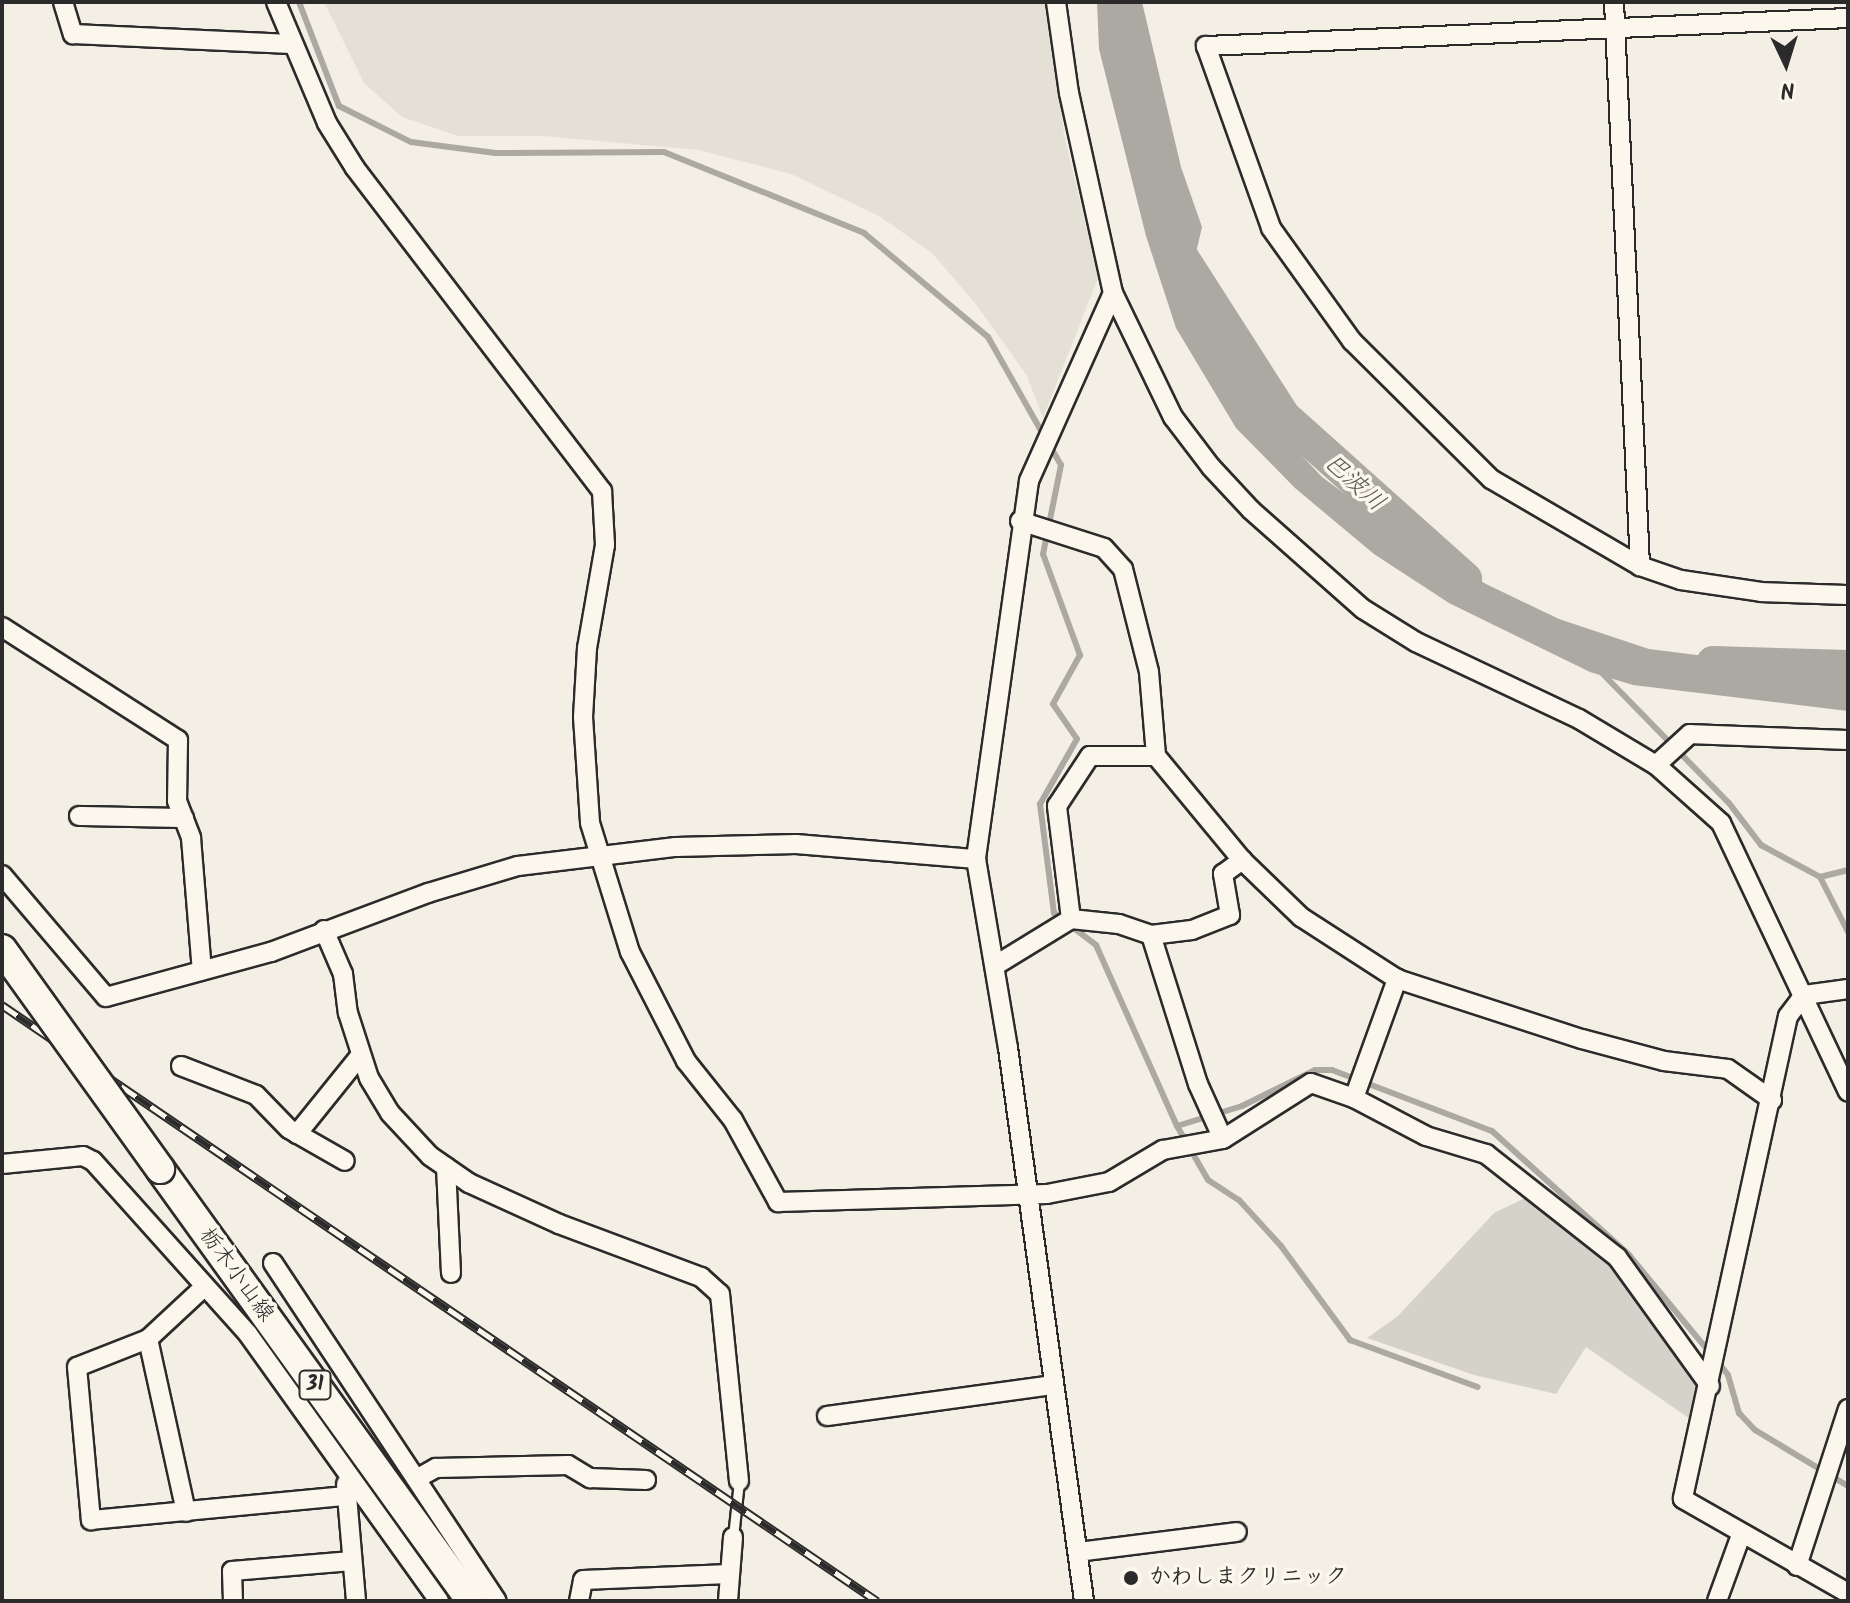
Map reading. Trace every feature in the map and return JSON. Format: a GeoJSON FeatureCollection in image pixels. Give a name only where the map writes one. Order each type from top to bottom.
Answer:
{"type":"FeatureCollection","features":[{"type":"Feature","properties":{"kind":"main road","name":"栃木小山線"},"geometry":{"type":"LineString","coordinates":[[2,949],[471,1601]]}},
{"type":"Feature","properties":{"kind":"street"},"geometry":{"type":"LineString","coordinates":[[63,2],[73,34],[291,44]]}},
{"type":"Feature","properties":{"kind":"street"},"geometry":{"type":"LineString","coordinates":[[276,2],[291,44],[327,123],[355,168],[602,491],[605,545],[587,648],[583,717],[590,823],[630,952],[686,1061],[733,1120],[778,1202],[1047,1194],[1109,1182],[1163,1150],[1223,1139],[1311,1083],[1354,1098],[1426,1136],[1486,1154],[1617,1257],[1710,1386]]}},
{"type":"Feature","properties":{"kind":"street"},"geometry":{"type":"LineString","coordinates":[[1056,2],[1069,93],[1113,293],[1173,417],[1211,467],[1251,510],[1363,609],[1416,642],[1579,719],[1656,765],[1721,823],[1848,1092]]}},
{"type":"Feature","properties":{"kind":"street"},"geometry":{"type":"LineString","coordinates":[[1614,2],[1640,566]]}},
{"type":"Feature","properties":{"kind":"street"},"geometry":{"type":"LineString","coordinates":[[1848,18],[1206,46],[1271,228],[1352,341],[1491,479],[1640,566],[1681,580],[1761,592],[1848,595]]}},
{"type":"Feature","properties":{"kind":"street"},"geometry":{"type":"LineString","coordinates":[[1084,1601],[996,965],[976,859],[1020,521],[1029,481],[1113,293]]}},
{"type":"Feature","properties":{"kind":"street"},"geometry":{"type":"LineString","coordinates":[[1020,521],[1104,548],[1123,569],[1149,672],[1156,756],[1242,860],[1301,917],[1397,979],[1582,1039],[1664,1061],[1728,1069],[1772,1100]]}},
{"type":"Feature","properties":{"kind":"street"},"geometry":{"type":"LineString","coordinates":[[2,627],[178,740],[177,801],[184,818],[197,877],[202,971]]}},
{"type":"Feature","properties":{"kind":"street"},"geometry":{"type":"LineString","coordinates":[[1656,765],[1690,734],[1848,740]]}},
{"type":"Feature","properties":{"kind":"street"},"geometry":{"type":"LineString","coordinates":[[1071,919],[1057,806],[1090,756],[1156,756]]}},
{"type":"Feature","properties":{"kind":"street"},"geometry":{"type":"LineString","coordinates":[[79,816],[184,818]]}},
{"type":"Feature","properties":{"kind":"street"},"geometry":{"type":"LineString","coordinates":[[2,875],[106,997],[271,952],[324,930],[518,866],[598,853],[796,844],[976,859]]}},
{"type":"Feature","properties":{"kind":"street"},"geometry":{"type":"LineString","coordinates":[[996,965],[1071,919],[1119,924],[1151,935],[1192,930],[1230,915],[1223,874],[1242,860]]}},
{"type":"Feature","properties":{"kind":"street"},"geometry":{"type":"LineString","coordinates":[[324,930],[343,974],[360,1056],[390,1113],[446,1167],[559,1224],[701,1277],[720,1294],[739,1481]]}},
{"type":"Feature","properties":{"kind":"street"},"geometry":{"type":"LineString","coordinates":[[1151,935],[1198,1084],[1223,1139]]}},
{"type":"Feature","properties":{"kind":"street"},"geometry":{"type":"LineString","coordinates":[[1354,1098],[1397,979]]}},
{"type":"Feature","properties":{"kind":"street"},"geometry":{"type":"LineString","coordinates":[[1848,989],[1804,995],[1788,1016],[1683,1499],[1741,1535],[1848,1593]]}},
{"type":"Feature","properties":{"kind":"street"},"geometry":{"type":"LineString","coordinates":[[297,1134],[360,1056]]}},
{"type":"Feature","properties":{"kind":"street"},"geometry":{"type":"LineString","coordinates":[[181,1066],[256,1095],[297,1134],[345,1161]]}},
{"type":"Feature","properties":{"kind":"street"},"geometry":{"type":"LineString","coordinates":[[2,1164],[83,1156],[93,1161],[248,1334],[439,1601]]}},
{"type":"Feature","properties":{"kind":"street"},"geometry":{"type":"LineString","coordinates":[[446,1167],[451,1273]]}},
{"type":"Feature","properties":{"kind":"street"},"geometry":{"type":"LineString","coordinates":[[273,1263],[497,1601]]}},
{"type":"Feature","properties":{"kind":"street"},"geometry":{"type":"LineString","coordinates":[[204,1287],[148,1339],[77,1367],[91,1520],[345,1496]]}},
{"type":"Feature","properties":{"kind":"street"},"geometry":{"type":"LineString","coordinates":[[148,1339],[186,1512]]}},
{"type":"Feature","properties":{"kind":"street"},"geometry":{"type":"LineString","coordinates":[[827,1416],[1054,1385]]}},
{"type":"Feature","properties":{"kind":"street"},"geometry":{"type":"LineString","coordinates":[[1797,1566],[1848,1409]]}},
{"type":"Feature","properties":{"kind":"street"},"geometry":{"type":"LineString","coordinates":[[416,1479],[436,1468],[568,1465],[590,1478],[646,1480]]}},
{"type":"Feature","properties":{"kind":"street"},"geometry":{"type":"LineString","coordinates":[[347,1473],[345,1496],[356,1601]]}},
{"type":"Feature","properties":{"kind":"street"},"geometry":{"type":"LineString","coordinates":[[1078,1552],[1237,1532]]}},
{"type":"Feature","properties":{"kind":"street"},"geometry":{"type":"LineString","coordinates":[[1717,1601],[1741,1535]]}},
{"type":"Feature","properties":{"kind":"street"},"geometry":{"type":"LineString","coordinates":[[728,1601],[733,1537]]}},
{"type":"Feature","properties":{"kind":"street"},"geometry":{"type":"LineString","coordinates":[[233,1601],[232,1571],[352,1561]]}},
{"type":"Feature","properties":{"kind":"street"},"geometry":{"type":"LineString","coordinates":[[579,1601],[583,1580],[729,1574]]}},
{"type":"Feature","properties":{"kind":"lane"},"geometry":{"type":"LineString","coordinates":[[733,1537],[739,1481]]}},
{"type":"Feature","properties":{"kind":"shaded area"},"geometry":{"type":"Polygon","coordinates":[[[324,2],[1049,2],[1064,134],[1098,278],[1043,418],[1027,376],[975,303],[932,253],[879,216],[791,174],[698,150],[543,136],[458,136],[402,117],[364,83],[324,2]]]}},
{"type":"Feature","properties":{"kind":"shaded area"},"geometry":{"type":"Polygon","coordinates":[[[1097,2],[1142,2],[1181,167],[1202,227],[1195,257],[1196,303],[1275,427],[1322,477],[1388,526],[1486,584],[1559,619],[1649,649],[1848,674],[1848,711],[1633,685],[1590,672],[1449,603],[1374,554],[1295,488],[1236,428],[1176,328],[1146,236],[1099,49],[1097,2]]]}},
{"type":"Feature","properties":{"kind":"shaded area"},"geometry":{"type":"Polygon","coordinates":[[[1525,1198],[1609,1261],[1703,1388],[1693,1421],[1586,1347],[1556,1394],[1474,1375],[1367,1338],[1398,1316],[1494,1213],[1525,1198]]]}},
{"type":"Feature","properties":{"kind":"waterway"},"geometry":{"type":"LineString","coordinates":[[299,2],[339,106],[411,142],[495,153],[664,152],[864,233],[988,337],[1044,436]]}},
{"type":"Feature","properties":{"kind":"waterway","name":"巴波川"},"geometry":{"type":"LineString","coordinates":[[1172,242],[1284,417],[1465,579]]}},
{"type":"Feature","properties":{"kind":"waterway"},"geometry":{"type":"LineString","coordinates":[[1050,446],[1061,465],[1043,554],[1080,655],[1053,704],[1077,739],[1040,804],[1054,913],[1096,945],[1177,1126],[1242,1106],[1315,1070],[1332,1070],[1492,1131],[1629,1255],[1711,1354]]}},
{"type":"Feature","properties":{"kind":"waterway","name":"巴波川"},"geometry":{"type":"LineString","coordinates":[[1713,663],[1848,667]]}},
{"type":"Feature","properties":{"kind":"waterway"},"geometry":{"type":"LineString","coordinates":[[1601,672],[1729,803],[1761,845],[1820,877],[1848,870]]}},
{"type":"Feature","properties":{"kind":"waterway"},"geometry":{"type":"LineString","coordinates":[[1820,877],[1848,932]]}},
{"type":"Feature","properties":{"kind":"waterway"},"geometry":{"type":"LineString","coordinates":[[1177,1126],[1208,1180],[1239,1200],[1281,1246],[1350,1340],[1478,1387]]}},
{"type":"Feature","properties":{"kind":"waterway"},"geometry":{"type":"LineString","coordinates":[[1718,1362],[1728,1375],[1739,1413],[1755,1430],[1848,1486]]}},
{"type":"Feature","properties":{"kind":"railway"},"geometry":{"type":"LineString","coordinates":[[2,1005],[877,1601]]}},
{"type":"Feature","properties":{"kind":"place","name":"かわしまクリニック"},"geometry":{"type":"Point","coordinates":[1131,1578]}}]}
